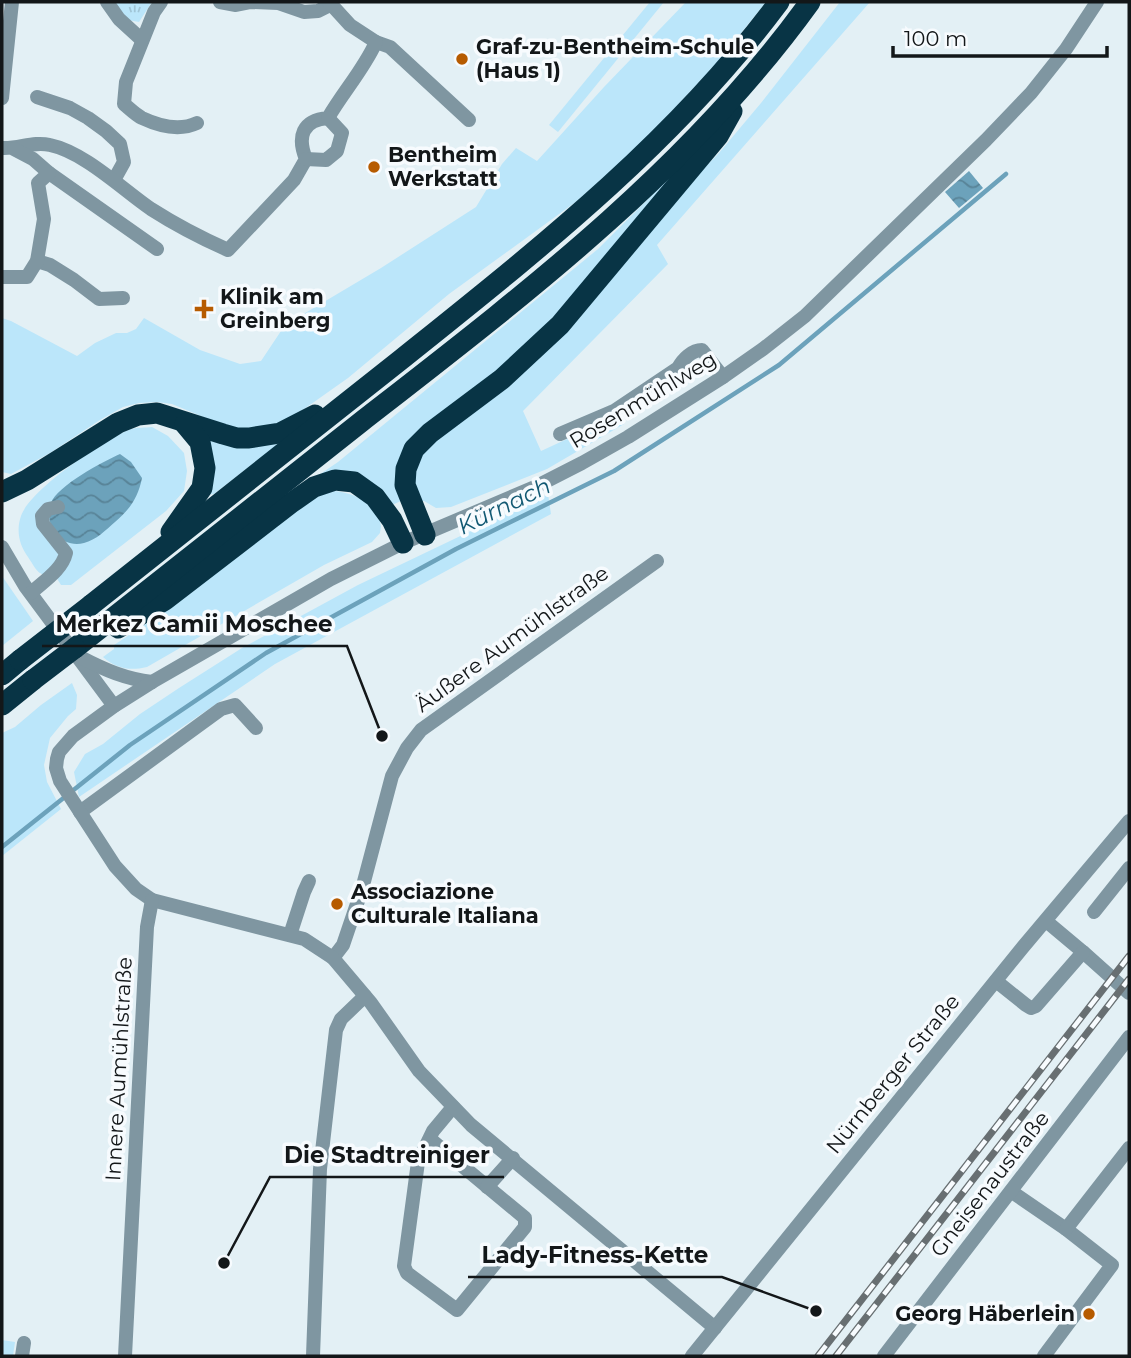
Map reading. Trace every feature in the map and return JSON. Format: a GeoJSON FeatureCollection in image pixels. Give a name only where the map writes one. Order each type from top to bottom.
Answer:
{"type":"FeatureCollection","features":[{"type":"Feature","properties":{"kind":"highway"},"geometry":{"type":"LineString","coordinates":[[2,675],[571,222],[675,124],[751,39],[779,2]]}},
{"type":"Feature","properties":{"kind":"highway"},"geometry":{"type":"LineString","coordinates":[[2,705],[33,680],[115,624],[254,505],[566,259],[692,142],[753,75],[810,2]]}},
{"type":"Feature","properties":{"kind":"highway"},"geometry":{"type":"LineString","coordinates":[[425,535],[405,485],[406,468],[414,449],[430,433],[502,379],[560,325],[718,136],[753,75]]}},
{"type":"Feature","properties":{"kind":"highway"},"geometry":{"type":"LineString","coordinates":[[2,492],[27,481],[118,423],[138,415],[172,417],[186,424],[237,438],[260,438],[280,433],[323,411],[337,410]]}},
{"type":"Feature","properties":{"kind":"highway"},"geometry":{"type":"LineString","coordinates":[[157,553],[202,488],[205,468],[200,442],[186,424]]}},
{"type":"Feature","properties":{"kind":"highway"},"geometry":{"type":"LineString","coordinates":[[115,624],[164,600],[291,503],[314,488],[335,480],[354,482],[375,497],[392,520],[403,543]]}},
{"type":"Feature","properties":{"kind":"street"},"geometry":{"type":"LineString","coordinates":[[2,98],[12,2]]}},
{"type":"Feature","properties":{"kind":"street"},"geometry":{"type":"LineString","coordinates":[[107,2],[119,19],[142,40]]}},
{"type":"Feature","properties":{"kind":"street"},"geometry":{"type":"LineString","coordinates":[[161,2],[154,12],[126,82],[124,104],[140,117],[172,128],[197,123]]}},
{"type":"Feature","properties":{"kind":"street"},"geometry":{"type":"LineString","coordinates":[[220,2],[236,5],[278,2],[304,12],[318,11],[330,3],[350,25],[390,47],[469,120]]}},
{"type":"Feature","properties":{"kind":"street","name":"Rosenmühlweg"},"geometry":{"type":"LineString","coordinates":[[114,706],[331,579],[403,543],[535,487],[570,469],[628,437],[763,349],[805,316],[986,140],[1031,93],[1066,49],[1097,2]]}},
{"type":"Feature","properties":{"kind":"street"},"geometry":{"type":"LineString","coordinates":[[328,118],[369,58],[376,41]]}},
{"type":"Feature","properties":{"kind":"street"},"geometry":{"type":"LineString","coordinates":[[37,97],[88,118],[120,144],[124,162],[114,180]]}},
{"type":"Feature","properties":{"kind":"street"},"geometry":{"type":"LineString","coordinates":[[306,159],[300,145],[304,129],[317,119],[328,118]]}},
{"type":"Feature","properties":{"kind":"street"},"geometry":{"type":"LineString","coordinates":[[306,159],[326,160],[337,150],[342,133],[328,118]]}},
{"type":"Feature","properties":{"kind":"street"},"geometry":{"type":"LineString","coordinates":[[8,148],[31,143],[50,145],[70,152],[179,226],[228,250],[293,180],[306,159]]}},
{"type":"Feature","properties":{"kind":"street"},"geometry":{"type":"LineString","coordinates":[[8,148],[33,159],[157,248]]}},
{"type":"Feature","properties":{"kind":"street"},"geometry":{"type":"LineString","coordinates":[[2,277],[27,277],[37,261],[44,219],[38,183],[49,173]]}},
{"type":"Feature","properties":{"kind":"street"},"geometry":{"type":"LineString","coordinates":[[37,261],[50,265],[99,299],[123,298]]}},
{"type":"Feature","properties":{"kind":"street"},"geometry":{"type":"LineString","coordinates":[[560,434],[614,411],[678,368],[682,360],[698,349],[702,350],[723,377]]}},
{"type":"Feature","properties":{"kind":"street"},"geometry":{"type":"LineString","coordinates":[[30,593],[64,562],[66,553],[43,524],[43,516],[48,509],[58,507]]}},
{"type":"Feature","properties":{"kind":"street"},"geometry":{"type":"LineString","coordinates":[[2,547],[30,593],[114,706],[74,736],[60,752],[56,768],[60,781],[78,811],[115,866],[136,889],[152,900],[304,939],[333,958],[365,996],[419,1071],[471,1125],[715,1328]]}},
{"type":"Feature","properties":{"kind":"street","name":"Äußere Aumühlstraße"},"geometry":{"type":"LineString","coordinates":[[333,958],[343,945],[362,889],[392,776],[407,748],[421,730],[657,561]]}},
{"type":"Feature","properties":{"kind":"street"},"geometry":{"type":"LineString","coordinates":[[76,652],[109,672],[132,680],[152,682]]}},
{"type":"Feature","properties":{"kind":"street"},"geometry":{"type":"LineString","coordinates":[[78,811],[221,709],[235,705],[256,728]]}},
{"type":"Feature","properties":{"kind":"street","name":"Nürnberger Straße"},"geometry":{"type":"LineString","coordinates":[[692,1356],[1129,821]]}},
{"type":"Feature","properties":{"kind":"street"},"geometry":{"type":"LineString","coordinates":[[1094,912],[1129,868]]}},
{"type":"Feature","properties":{"kind":"street"},"geometry":{"type":"LineString","coordinates":[[290,935],[309,881]]}},
{"type":"Feature","properties":{"kind":"street","name":"Innere Aumühlstraße"},"geometry":{"type":"LineString","coordinates":[[125,1356],[147,927],[152,900]]}},
{"type":"Feature","properties":{"kind":"street"},"geometry":{"type":"LineString","coordinates":[[1046,921],[1129,993]]}},
{"type":"Feature","properties":{"kind":"street"},"geometry":{"type":"LineString","coordinates":[[996,981],[1031,1008],[1036,1006],[1083,952]]}},
{"type":"Feature","properties":{"kind":"street"},"geometry":{"type":"LineString","coordinates":[[313,1356],[320,1169],[336,1030],[341,1020],[365,996]]}},
{"type":"Feature","properties":{"kind":"street","name":"Gneisenaustraße"},"geometry":{"type":"LineString","coordinates":[[884,1356],[1129,1037]]}},
{"type":"Feature","properties":{"kind":"street"},"geometry":{"type":"LineString","coordinates":[[430,1139],[525,1218],[525,1227],[457,1310],[407,1273],[404,1266],[418,1161],[433,1131],[453,1107]]}},
{"type":"Feature","properties":{"kind":"street"},"geometry":{"type":"LineString","coordinates":[[1066,1229],[1129,1148]]}},
{"type":"Feature","properties":{"kind":"street"},"geometry":{"type":"LineString","coordinates":[[487,1187],[513,1158]]}},
{"type":"Feature","properties":{"kind":"street"},"geometry":{"type":"LineString","coordinates":[[1012,1192],[1112,1265],[1044,1356]]}},
{"type":"Feature","properties":{"kind":"green space"},"geometry":{"type":"Polygon","coordinates":[[[113,2],[152,2],[139,22],[128,20],[113,2]]]}},
{"type":"Feature","properties":{"kind":"green space"},"geometry":{"type":"Polygon","coordinates":[[[650,2],[664,2],[558,132],[549,125],[650,2]]]}},
{"type":"Feature","properties":{"kind":"green space"},"geometry":{"type":"Polygon","coordinates":[[[686,2],[766,2],[717,63],[672,111],[628,156],[577,201],[449,294],[348,378],[290,419],[268,428],[230,428],[172,404],[139,403],[123,407],[11,474],[2,472],[2,318],[77,356],[116,333],[127,333],[136,329],[144,318],[200,350],[240,364],[261,361],[285,325],[476,207],[502,164],[516,148],[537,161],[686,2]]]}},
{"type":"Feature","properties":{"kind":"green space"},"geometry":{"type":"Polygon","coordinates":[[[840,2],[870,2],[657,245],[668,264],[523,411],[541,451],[617,416],[624,424],[547,469],[451,507],[436,508],[421,502],[413,489],[416,459],[719,153],[840,2]]]}},
{"type":"Feature","properties":{"kind":"green space"},"geometry":{"type":"Polygon","coordinates":[[[688,159],[526,349],[432,422],[401,501],[392,505],[313,479],[338,462],[598,249],[688,159]]]}},
{"type":"Feature","properties":{"kind":"green space"},"geometry":{"type":"Polygon","coordinates":[[[152,427],[168,436],[184,453],[187,471],[184,491],[166,511],[71,585],[61,585],[56,577],[39,572],[25,552],[19,537],[19,521],[27,505],[69,466],[104,443],[131,429],[152,427]]]}},
{"type":"Feature","properties":{"kind":"green space"},"geometry":{"type":"Polygon","coordinates":[[[208,440],[226,445],[281,442],[214,494],[208,495],[208,440]]]}},
{"type":"Feature","properties":{"kind":"green space"},"geometry":{"type":"Polygon","coordinates":[[[335,491],[362,500],[382,520],[380,533],[372,542],[324,565],[147,667],[124,668],[103,657],[114,649],[114,645],[164,612],[316,494],[335,491]]]}},
{"type":"Feature","properties":{"kind":"green space"},"geometry":{"type":"Polygon","coordinates":[[[548,494],[551,514],[275,664],[79,797],[74,772],[85,754],[103,744],[140,714],[179,688],[242,648],[358,585],[548,494]]]}},
{"type":"Feature","properties":{"kind":"green space"},"geometry":{"type":"Polygon","coordinates":[[[2,576],[33,621],[2,646],[2,576]]]}},
{"type":"Feature","properties":{"kind":"green space"},"geometry":{"type":"Polygon","coordinates":[[[72,683],[77,695],[76,709],[50,738],[44,765],[47,782],[61,809],[2,856],[2,733],[15,727],[72,683]]]}},
{"type":"Feature","properties":{"kind":"green space"},"geometry":{"type":"Polygon","coordinates":[[[2,1340],[15,1342],[13,1356],[2,1356],[2,1340]]]}},
{"type":"Feature","properties":{"kind":"water"},"geometry":{"type":"Polygon","coordinates":[[[969,171],[983,188],[959,208],[945,192],[969,171]]]}},
{"type":"Feature","properties":{"kind":"water"},"geometry":{"type":"Polygon","coordinates":[[[120,454],[131,462],[142,478],[133,503],[93,540],[75,544],[61,539],[49,519],[51,503],[55,496],[82,475],[120,454]]]}},
{"type":"Feature","properties":{"kind":"waterway","name":"Kürnach"},"geometry":{"type":"LineString","coordinates":[[2,847],[130,745],[266,653],[456,549],[614,471],[779,365],[1006,174]]}},
{"type":"Feature","properties":{"kind":"railway"},"geometry":{"type":"LineString","coordinates":[[818,1356],[1129,956]]}},
{"type":"Feature","properties":{"kind":"railway"},"geometry":{"type":"LineString","coordinates":[[836,1356],[1129,979]]}},
{"type":"Feature","properties":{"kind":"place","name":"Graf-zu-Bentheim-Schule (Haus 1)"},"geometry":{"type":"Point","coordinates":[462,59]}},
{"type":"Feature","properties":{"kind":"place","name":"Bentheim Werkstatt"},"geometry":{"type":"Point","coordinates":[374,167]}},
{"type":"Feature","properties":{"kind":"place","name":"Klinik am Greinberg"},"geometry":{"type":"Point","coordinates":[204,309]}},
{"type":"Feature","properties":{"kind":"place","name":"Merkez Camii Moschee"},"geometry":{"type":"Point","coordinates":[382,736]}},
{"type":"Feature","properties":{"kind":"place","name":"Associazione Culturale Italiana"},"geometry":{"type":"Point","coordinates":[337,904]}},
{"type":"Feature","properties":{"kind":"place","name":"Die Stadtreiniger"},"geometry":{"type":"Point","coordinates":[224,1263]}},
{"type":"Feature","properties":{"kind":"place","name":"Lady-Fitness-Kette"},"geometry":{"type":"Point","coordinates":[816,1311]}},
{"type":"Feature","properties":{"kind":"place","name":"Georg Häberlein"},"geometry":{"type":"Point","coordinates":[1089,1314]}}]}
